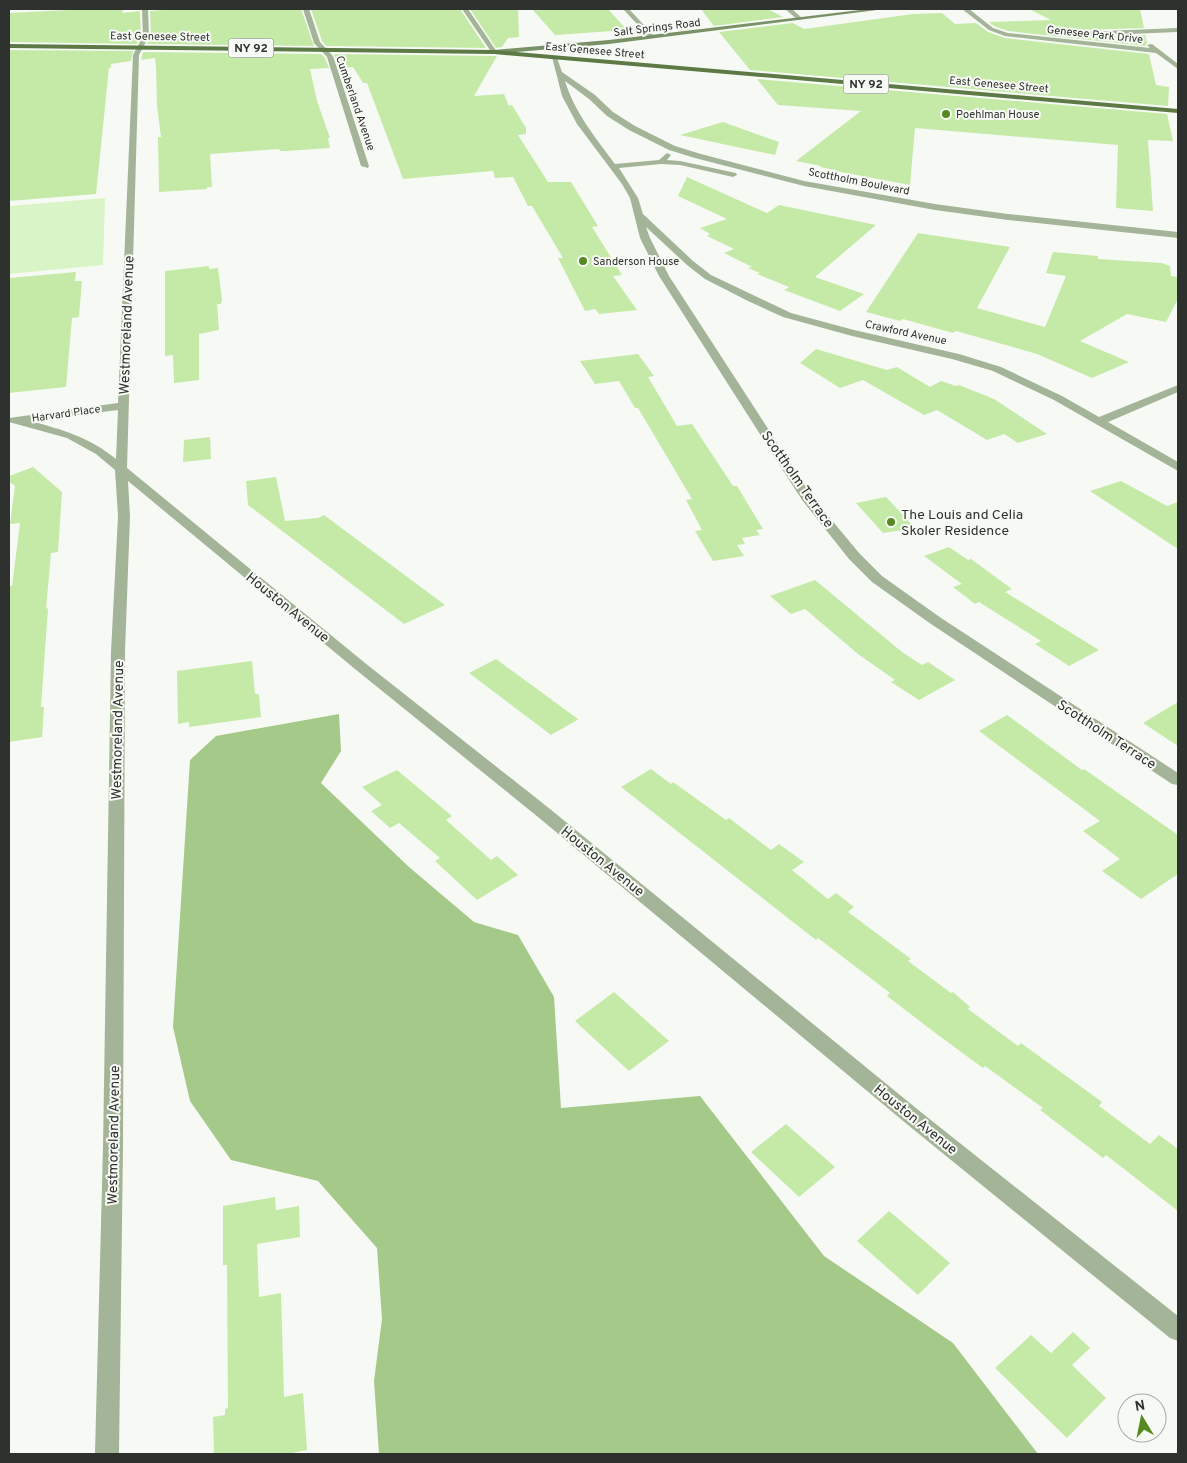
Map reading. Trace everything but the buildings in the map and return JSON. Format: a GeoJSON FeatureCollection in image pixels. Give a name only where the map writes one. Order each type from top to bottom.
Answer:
{"type":"FeatureCollection","features":[{"type":"Feature","properties":{"kind":"main road","name":"East Genesee Street"},"geometry":{"type":"LineString","coordinates":[[9,46],[494,52],[1178,111]]}},
{"type":"Feature","properties":{"kind":"street","name":"Westmoreland Avenue"},"geometry":{"type":"LineString","coordinates":[[108,1454],[118,652],[124,516],[121,469],[136,55],[146,36],[145,9]]}},
{"type":"Feature","properties":{"kind":"street","name":"Cumberland Avenue"},"geometry":{"type":"LineString","coordinates":[[306,9],[315,39],[330,56],[365,166]]}},
{"type":"Feature","properties":{"kind":"street"},"geometry":{"type":"LineString","coordinates":[[465,9],[494,52]]}},
{"type":"Feature","properties":{"kind":"street"},"geometry":{"type":"LineString","coordinates":[[626,9],[652,37]]}},
{"type":"Feature","properties":{"kind":"street"},"geometry":{"type":"LineString","coordinates":[[788,9],[800,19]]}},
{"type":"Feature","properties":{"kind":"street","name":"Salt Springs Road"},"geometry":{"type":"LineString","coordinates":[[494,52],[652,37],[882,9]]}},
{"type":"Feature","properties":{"kind":"street","name":"Genesee Park Drive"},"geometry":{"type":"LineString","coordinates":[[965,9],[995,31],[1033,38],[1156,51]]}},
{"type":"Feature","properties":{"kind":"street","name":"Genesee Park Drive"},"geometry":{"type":"LineString","coordinates":[[1033,38],[1178,30]]}},
{"type":"Feature","properties":{"kind":"street","name":"Genesee Park Drive"},"geometry":{"type":"LineString","coordinates":[[1145,31],[1147,40],[1156,51],[1178,67]]}},
{"type":"Feature","properties":{"kind":"street"},"geometry":{"type":"LineString","coordinates":[[554,58],[566,96],[581,124],[615,166],[661,162],[680,164],[741,177]]}},
{"type":"Feature","properties":{"kind":"street","name":"Scottholm Boulevard"},"geometry":{"type":"LineString","coordinates":[[560,74],[592,97],[610,114],[632,128],[672,148],[804,183],[1008,217],[1178,235]]}},
{"type":"Feature","properties":{"kind":"street"},"geometry":{"type":"LineString","coordinates":[[661,162],[672,148]]}},
{"type":"Feature","properties":{"kind":"street","name":"Scottholm Terrace"},"geometry":{"type":"LineString","coordinates":[[615,166],[634,198],[645,238],[664,276],[806,497],[854,556],[877,578],[936,621],[1178,780]]}},
{"type":"Feature","properties":{"kind":"street","name":"Scottholm Boulevard"},"geometry":{"type":"LineString","coordinates":[[760,182],[816,195],[927,215],[1025,229]]}},
{"type":"Feature","properties":{"kind":"street","name":"Crawford Avenue"},"geometry":{"type":"LineString","coordinates":[[637,214],[690,264],[708,277],[751,299],[787,315],[842,331],[955,356],[997,370],[1100,420],[1178,467]]}},
{"type":"Feature","properties":{"kind":"street"},"geometry":{"type":"LineString","coordinates":[[1154,242],[1178,244]]}},
{"type":"Feature","properties":{"kind":"street"},"geometry":{"type":"LineString","coordinates":[[1100,420],[1178,388]]}},
{"type":"Feature","properties":{"kind":"street","name":"Harvard Place"},"geometry":{"type":"LineString","coordinates":[[11,421],[123,406]]}},
{"type":"Feature","properties":{"kind":"street","name":"Houston Avenue"},"geometry":{"type":"LineString","coordinates":[[11,421],[71,436],[100,452],[360,666],[544,813],[915,1119],[1178,1330]]}},
{"type":"Feature","properties":{"kind":"green space"},"geometry":{"type":"Polygon","coordinates":[[[105,198],[103,265],[9,274],[9,206],[105,198]]]}},
{"type":"Feature","properties":{"kind":"green space"},"geometry":{"type":"Polygon","coordinates":[[[339,714],[341,751],[321,783],[409,867],[474,922],[518,935],[554,997],[561,1108],[700,1096],[824,1256],[953,1343],[1038,1454],[379,1454],[374,1381],[382,1319],[377,1248],[318,1181],[231,1160],[190,1101],[173,1027],[190,760],[216,736],[339,714]]]}},
{"type":"Feature","properties":{"kind":"place","name":"Poehlman House"},"geometry":{"type":"Point","coordinates":[946,114]}},
{"type":"Feature","properties":{"kind":"place","name":"Sanderson House"},"geometry":{"type":"Point","coordinates":[583,261]}},
{"type":"Feature","properties":{"kind":"place","name":"The Louis and Celia Skoler Residence"},"geometry":{"type":"Point","coordinates":[891,522]}}]}
